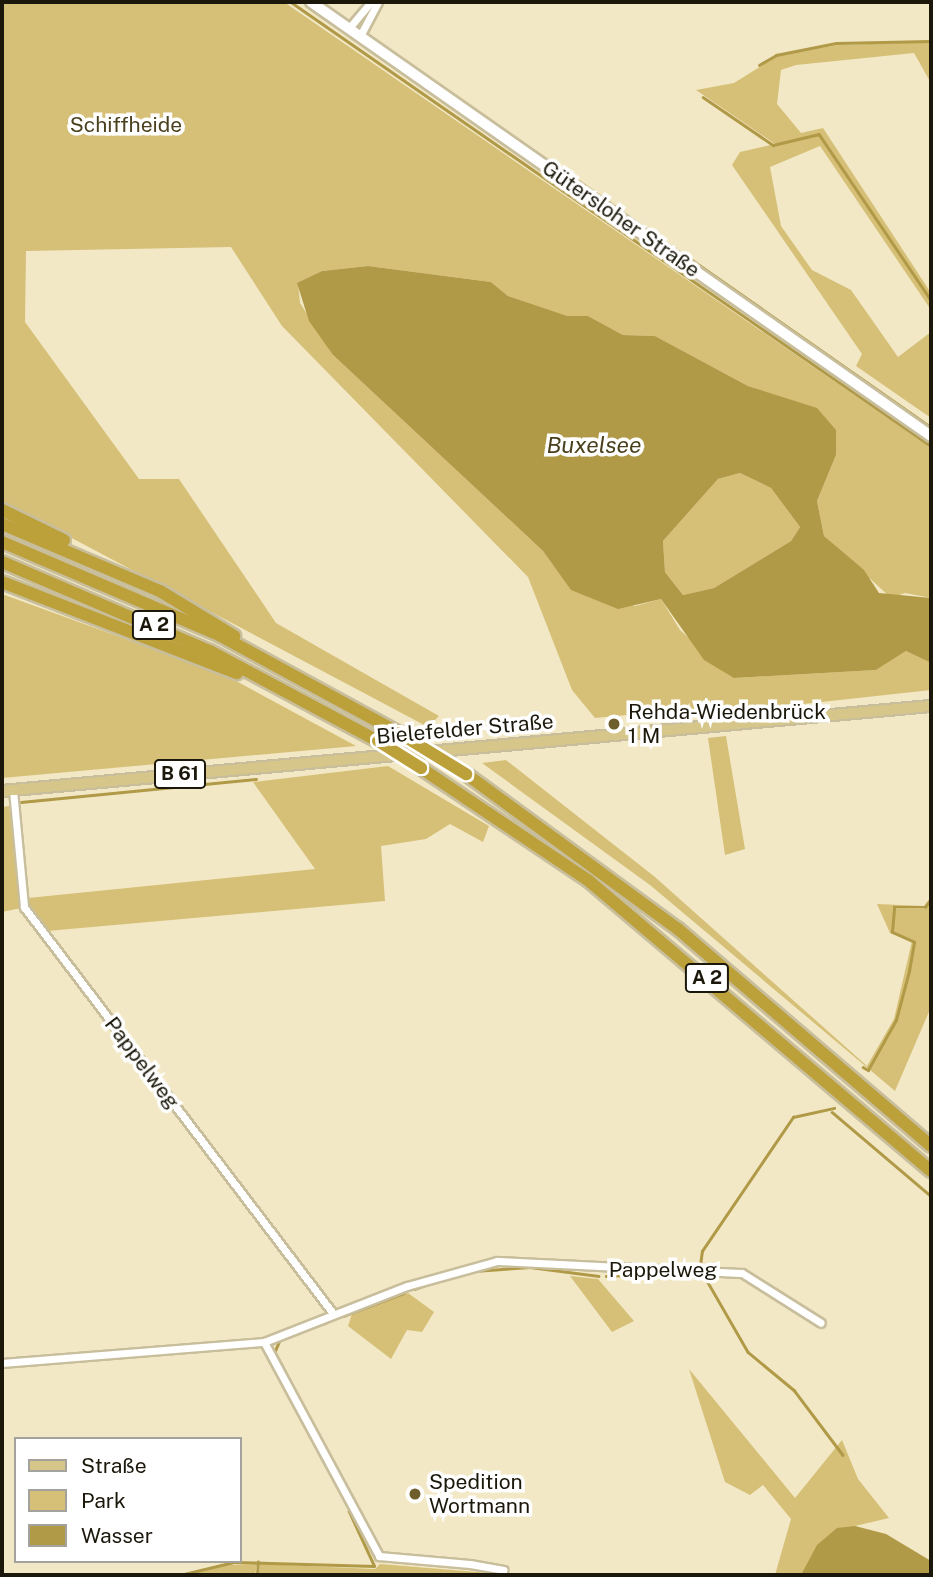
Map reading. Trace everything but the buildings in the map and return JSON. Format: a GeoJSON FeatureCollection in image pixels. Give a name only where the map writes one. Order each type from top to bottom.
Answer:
{"type":"FeatureCollection","features":[{"type":"Feature","properties":{"kind":"highway"},"geometry":{"type":"LineString","coordinates":[[2,510],[107,565],[278,665]]}},
{"type":"Feature","properties":{"kind":"highway"},"geometry":{"type":"LineString","coordinates":[[2,524],[107,565]]}},
{"type":"Feature","properties":{"kind":"highway","name":"A 2"},"geometry":{"type":"LineString","coordinates":[[2,542],[136,596],[278,665],[466,774],[678,929],[931,1146]]}},
{"type":"Feature","properties":{"kind":"highway","name":"A 2"},"geometry":{"type":"LineString","coordinates":[[2,562],[127,612],[301,699],[421,768],[589,881],[931,1171]]}},
{"type":"Feature","properties":{"kind":"highway"},"geometry":{"type":"LineString","coordinates":[[2,582],[301,699]]}},
{"type":"Feature","properties":{"kind":"main road","name":"Gütersloher Straße"},"geometry":{"type":"LineString","coordinates":[[311,2],[931,436]]}},
{"type":"Feature","properties":{"kind":"main road","name":"Bielefelder Straße"},"geometry":{"type":"LineString","coordinates":[[7,790],[931,706]]}},
{"type":"Feature","properties":{"kind":"street"},"geometry":{"type":"LineString","coordinates":[[349,28],[371,2]]}},
{"type":"Feature","properties":{"kind":"street"},"geometry":{"type":"LineString","coordinates":[[360,36],[378,2]]}},
{"type":"Feature","properties":{"kind":"street","name":"Pappelweg"},"geometry":{"type":"LineString","coordinates":[[7,790],[24,907],[332,1312]]}},
{"type":"Feature","properties":{"kind":"street","name":"Pappelweg"},"geometry":{"type":"LineString","coordinates":[[2,1363],[264,1342],[332,1312],[497,1261],[743,1273],[821,1323]]}},
{"type":"Feature","properties":{"kind":"street"},"geometry":{"type":"LineString","coordinates":[[264,1342],[379,1556],[502,1573]]}},
{"type":"Feature","properties":{"kind":"green space","name":"Schiffheide"},"geometry":{"type":"Polygon","coordinates":[[[2,2],[284,2],[931,448],[931,598],[905,593],[891,598],[824,536],[817,501],[836,455],[817,409],[748,386],[655,336],[623,335],[588,316],[567,317],[508,296],[491,282],[368,266],[322,271],[298,283],[300,303],[333,355],[543,551],[572,590],[635,606],[661,599],[680,630],[734,678],[876,670],[906,651],[931,663],[931,690],[720,713],[711,707],[595,718],[572,690],[528,577],[282,326],[231,247],[26,251],[25,322],[139,479],[179,479],[276,623],[439,716],[428,727],[2,501],[2,2]]]}},
{"type":"Feature","properties":{"kind":"green space"},"geometry":{"type":"Polygon","coordinates":[[[931,42],[931,83],[914,53],[796,65],[781,70],[777,104],[801,133],[823,128],[931,293],[931,310],[820,146],[770,167],[781,226],[812,270],[851,290],[898,357],[931,332],[931,418],[856,366],[862,354],[732,165],[740,152],[775,144],[696,90],[734,83],[777,56],[838,45],[931,42]]]}},
{"type":"Feature","properties":{"kind":"green space"},"geometry":{"type":"Polygon","coordinates":[[[740,473],[771,488],[800,527],[791,541],[714,588],[683,595],[665,572],[663,541],[718,479],[740,473]]]}},
{"type":"Feature","properties":{"kind":"green space"},"geometry":{"type":"Polygon","coordinates":[[[2,594],[227,676],[356,746],[2,778],[2,594]]]}},
{"type":"Feature","properties":{"kind":"green space"},"geometry":{"type":"Polygon","coordinates":[[[726,736],[745,849],[725,855],[708,738],[726,736]]]}},
{"type":"Feature","properties":{"kind":"green space"},"geometry":{"type":"Polygon","coordinates":[[[506,760],[655,877],[867,1066],[894,1019],[912,941],[890,933],[877,904],[924,906],[931,897],[931,1007],[895,1091],[650,885],[482,763],[506,760]]]}},
{"type":"Feature","properties":{"kind":"green space"},"geometry":{"type":"Polygon","coordinates":[[[388,766],[489,826],[483,842],[450,824],[426,839],[381,846],[385,901],[47,931],[29,907],[28,898],[315,869],[253,782],[388,766]]]}},
{"type":"Feature","properties":{"kind":"green space"},"geometry":{"type":"Polygon","coordinates":[[[9,806],[21,908],[2,912],[2,807],[9,806]]]}},
{"type":"Feature","properties":{"kind":"green space"},"geometry":{"type":"Polygon","coordinates":[[[570,1276],[598,1279],[634,1321],[612,1332],[570,1276]]]}},
{"type":"Feature","properties":{"kind":"green space"},"geometry":{"type":"Polygon","coordinates":[[[408,1293],[434,1312],[422,1332],[407,1330],[391,1359],[348,1326],[352,1314],[408,1293]]]}},
{"type":"Feature","properties":{"kind":"green space"},"geometry":{"type":"Polygon","coordinates":[[[689,1369],[795,1498],[842,1440],[858,1479],[889,1518],[855,1526],[801,1575],[775,1575],[791,1519],[763,1485],[750,1495],[725,1482],[689,1369]]]}},
{"type":"Feature","properties":{"kind":"green space"},"geometry":{"type":"Polygon","coordinates":[[[257,1564],[255,1575],[188,1575],[228,1565],[257,1564]]]}},
{"type":"Feature","properties":{"kind":"green space"},"geometry":{"type":"Polygon","coordinates":[[[260,1564],[375,1569],[380,1564],[514,1575],[259,1575],[260,1564]]]}},
{"type":"Feature","properties":{"kind":"water","name":"Buxelsee"},"geometry":{"type":"Polygon","coordinates":[[[368,266],[491,282],[508,296],[567,316],[588,316],[623,335],[655,336],[748,386],[817,408],[836,430],[836,455],[817,501],[824,536],[864,570],[879,593],[931,598],[931,663],[906,651],[876,670],[734,678],[704,660],[661,599],[618,609],[571,590],[543,551],[333,355],[309,321],[297,283],[322,271],[368,266]],[[740,473],[718,479],[663,541],[665,572],[683,595],[714,588],[791,541],[800,527],[771,488],[740,473]]]}},
{"type":"Feature","properties":{"kind":"water"},"geometry":{"type":"Polygon","coordinates":[[[855,1526],[886,1534],[931,1561],[931,1575],[801,1575],[817,1545],[837,1528],[855,1526]]]}},
{"type":"Feature","properties":{"kind":"waterway"},"geometry":{"type":"LineString","coordinates":[[291,2],[931,446]]}},
{"type":"Feature","properties":{"kind":"waterway"},"geometry":{"type":"LineString","coordinates":[[759,65],[776,55],[836,43],[930,41],[931,34]]}},
{"type":"Feature","properties":{"kind":"waterway"},"geometry":{"type":"LineString","coordinates":[[703,97],[773,145],[819,134],[931,300]]}},
{"type":"Feature","properties":{"kind":"waterway"},"geometry":{"type":"LineString","coordinates":[[569,174],[616,207]]}},
{"type":"Feature","properties":{"kind":"waterway"},"geometry":{"type":"LineString","coordinates":[[685,255],[931,427]]}},
{"type":"Feature","properties":{"kind":"waterway"},"geometry":{"type":"LineString","coordinates":[[21,802],[256,779]]}},
{"type":"Feature","properties":{"kind":"waterway"},"geometry":{"type":"LineString","coordinates":[[863,1067],[868,1070],[896,1020],[909,971],[914,942],[892,932],[894,907],[925,907],[931,899]]}},
{"type":"Feature","properties":{"kind":"waterway"},"geometry":{"type":"LineString","coordinates":[[700,1265],[702,1251],[793,1117],[834,1108]]}},
{"type":"Feature","properties":{"kind":"waterway"},"geometry":{"type":"LineString","coordinates":[[832,1112],[931,1196]]}},
{"type":"Feature","properties":{"kind":"waterway"},"geometry":{"type":"LineString","coordinates":[[474,1271],[530,1267],[598,1276]]}},
{"type":"Feature","properties":{"kind":"waterway"},"geometry":{"type":"LineString","coordinates":[[702,1272],[748,1352],[794,1390],[843,1455]]}},
{"type":"Feature","properties":{"kind":"waterway"},"geometry":{"type":"LineString","coordinates":[[606,1276],[669,1273]]}},
{"type":"Feature","properties":{"kind":"waterway"},"geometry":{"type":"LineString","coordinates":[[414,1289],[434,1282]]}},
{"type":"Feature","properties":{"kind":"waterway"},"geometry":{"type":"LineString","coordinates":[[343,1316],[404,1293]]}},
{"type":"Feature","properties":{"kind":"waterway"},"geometry":{"type":"LineString","coordinates":[[307,1329],[327,1322]]}},
{"type":"Feature","properties":{"kind":"waterway"},"geometry":{"type":"LineString","coordinates":[[281,1338],[275,1352],[327,1452]]}},
{"type":"Feature","properties":{"kind":"waterway"},"geometry":{"type":"LineString","coordinates":[[242,1562],[374,1566],[349,1512]]}},
{"type":"Feature","properties":{"kind":"waterway"},"geometry":{"type":"LineString","coordinates":[[257,1575],[258,1562]]}},
{"type":"Feature","properties":{"kind":"waterway"},"geometry":{"type":"LineString","coordinates":[[180,1575],[230,1563]]}},
{"type":"Feature","properties":{"kind":"place","name":"Rehda-Wiedenbrück 1 M"},"geometry":{"type":"Point","coordinates":[614,724]}},
{"type":"Feature","properties":{"kind":"place","name":"Spedition Wortmann"},"geometry":{"type":"Point","coordinates":[415,1494]}}]}
